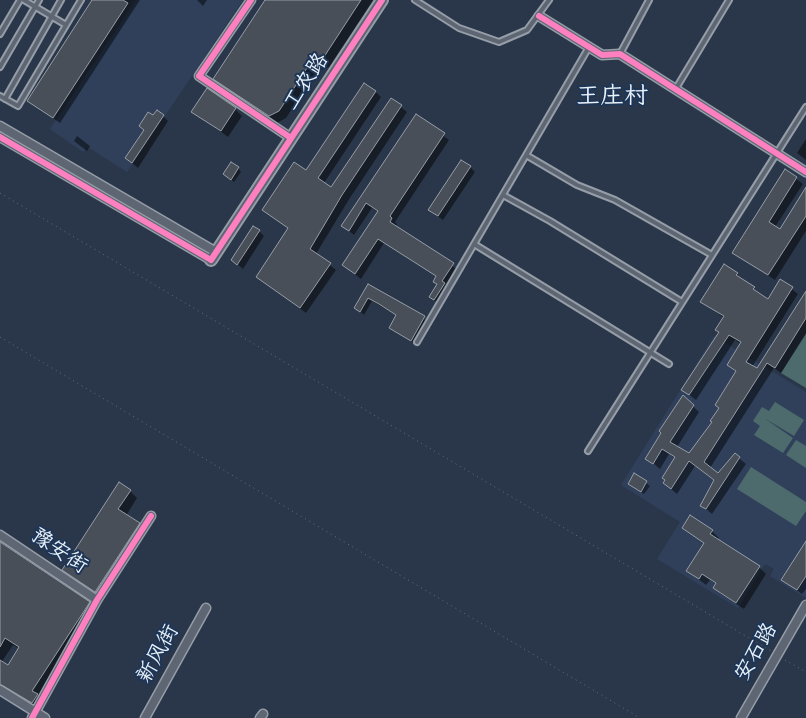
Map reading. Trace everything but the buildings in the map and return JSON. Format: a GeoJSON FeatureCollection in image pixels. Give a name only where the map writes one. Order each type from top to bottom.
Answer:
{"type":"FeatureCollection","features":[{"type":"Feature","properties":{"kind":"street"},"geometry":{"type":"LineString","coordinates":[[250,0],[199,76],[288,136]]}},
{"type":"Feature","properties":{"kind":"street","name":"工农路"},"geometry":{"type":"LineString","coordinates":[[211,254],[374,0]]}},
{"type":"Feature","properties":{"kind":"street","name":"工农路"},"geometry":{"type":"LineString","coordinates":[[288,136],[382,0]]}},
{"type":"Feature","properties":{"kind":"street"},"geometry":{"type":"LineString","coordinates":[[539,16],[602,55],[620,54],[806,172]]}},
{"type":"Feature","properties":{"kind":"street"},"geometry":{"type":"LineString","coordinates":[[0,126],[211,254]]}},
{"type":"Feature","properties":{"kind":"street"},"geometry":{"type":"LineString","coordinates":[[0,136],[211,254]]}},
{"type":"Feature","properties":{"kind":"street"},"geometry":{"type":"LineString","coordinates":[[33,716],[97,600],[151,516]]}},
{"type":"Feature","properties":{"kind":"street","name":"豫安街"},"geometry":{"type":"LineString","coordinates":[[0,535],[97,600]]}},
{"type":"Feature","properties":{"kind":"street","name":"安石路"},"geometry":{"type":"LineString","coordinates":[[741,718],[806,605]]}},
{"type":"Feature","properties":{"kind":"street","name":"新风街"},"geometry":{"type":"LineString","coordinates":[[145,718],[206,608]]}},
{"type":"Feature","properties":{"kind":"street"},"geometry":{"type":"LineString","coordinates":[[0,690],[33,716],[45,718]]}},
{"type":"Feature","properties":{"kind":"lane"},"geometry":{"type":"LineString","coordinates":[[0,34],[20,0]]}},
{"type":"Feature","properties":{"kind":"lane"},"geometry":{"type":"LineString","coordinates":[[24,0],[66,25]]}},
{"type":"Feature","properties":{"kind":"lane"},"geometry":{"type":"LineString","coordinates":[[0,67],[39,0]]}},
{"type":"Feature","properties":{"kind":"lane"},"geometry":{"type":"LineString","coordinates":[[5,99],[61,0]]}},
{"type":"Feature","properties":{"kind":"lane"},"geometry":{"type":"LineString","coordinates":[[0,96],[18,106],[81,0]]}},
{"type":"Feature","properties":{"kind":"lane"},"geometry":{"type":"LineString","coordinates":[[415,0],[459,28],[499,42],[527,30],[549,0]]}},
{"type":"Feature","properties":{"kind":"lane"},"geometry":{"type":"LineString","coordinates":[[620,54],[649,0]]}},
{"type":"Feature","properties":{"kind":"lane"},"geometry":{"type":"LineString","coordinates":[[675,90],[729,0]]}},
{"type":"Feature","properties":{"kind":"lane"},"geometry":{"type":"LineString","coordinates":[[416,342],[589,47]]}},
{"type":"Feature","properties":{"kind":"lane"},"geometry":{"type":"LineString","coordinates":[[588,452],[806,107]]}},
{"type":"Feature","properties":{"kind":"lane"},"geometry":{"type":"LineString","coordinates":[[526,155],[577,185],[615,200],[712,255]]}},
{"type":"Feature","properties":{"kind":"lane"},"geometry":{"type":"LineString","coordinates":[[503,194],[682,302]]}},
{"type":"Feature","properties":{"kind":"lane"},"geometry":{"type":"LineString","coordinates":[[474,244],[669,364]]}},
{"type":"Feature","properties":{"kind":"path"},"geometry":{"type":"LineString","coordinates":[[0,193],[806,672]]}},
{"type":"Feature","properties":{"kind":"path"},"geometry":{"type":"LineString","coordinates":[[0,337],[640,718]]}},
{"type":"Feature","properties":{"kind":"shaded area"},"geometry":{"type":"Polygon","coordinates":[[[136,0],[243,0],[127,172],[88,147],[83,152],[50,129],[136,0]]]}},
{"type":"Feature","properties":{"kind":"shaded area"},"geometry":{"type":"Polygon","coordinates":[[[714,336],[806,392],[806,598],[770,576],[774,569],[765,564],[738,608],[657,559],[680,522],[621,485],[714,336]]]}},
{"type":"Feature","properties":{"kind":"green space"},"geometry":{"type":"Polygon","coordinates":[[[806,334],[806,388],[781,373],[806,334]]]}},
{"type":"Feature","properties":{"kind":"green space"},"geometry":{"type":"Polygon","coordinates":[[[775,402],[804,420],[794,436],[764,418],[793,438],[783,453],[754,435],[760,426],[753,421],[762,407],[769,411],[775,402]]]}},
{"type":"Feature","properties":{"kind":"green space"},"geometry":{"type":"Polygon","coordinates":[[[796,440],[806,446],[806,468],[786,455],[796,440]]]}},
{"type":"Feature","properties":{"kind":"green space"},"geometry":{"type":"Polygon","coordinates":[[[751,467],[806,502],[806,511],[796,526],[737,489],[751,467]]]}},
{"type":"Feature","properties":{"kind":"cycle path"},"geometry":{"type":"LineString","coordinates":[[251,0],[199,76],[291,138]]}},
{"type":"Feature","properties":{"kind":"cycle path"},"geometry":{"type":"LineString","coordinates":[[0,137],[211,260],[382,0]]}},
{"type":"Feature","properties":{"kind":"cycle path"},"geometry":{"type":"LineString","coordinates":[[539,16],[602,55],[620,54],[806,172]]}},
{"type":"Feature","properties":{"kind":"cycle path"},"geometry":{"type":"LineString","coordinates":[[32,718],[97,600],[151,516]]}},
{"type":"Feature","properties":{"kind":"district","name":"王庄村"},"geometry":{"type":"Point","coordinates":[612,99]}}]}
